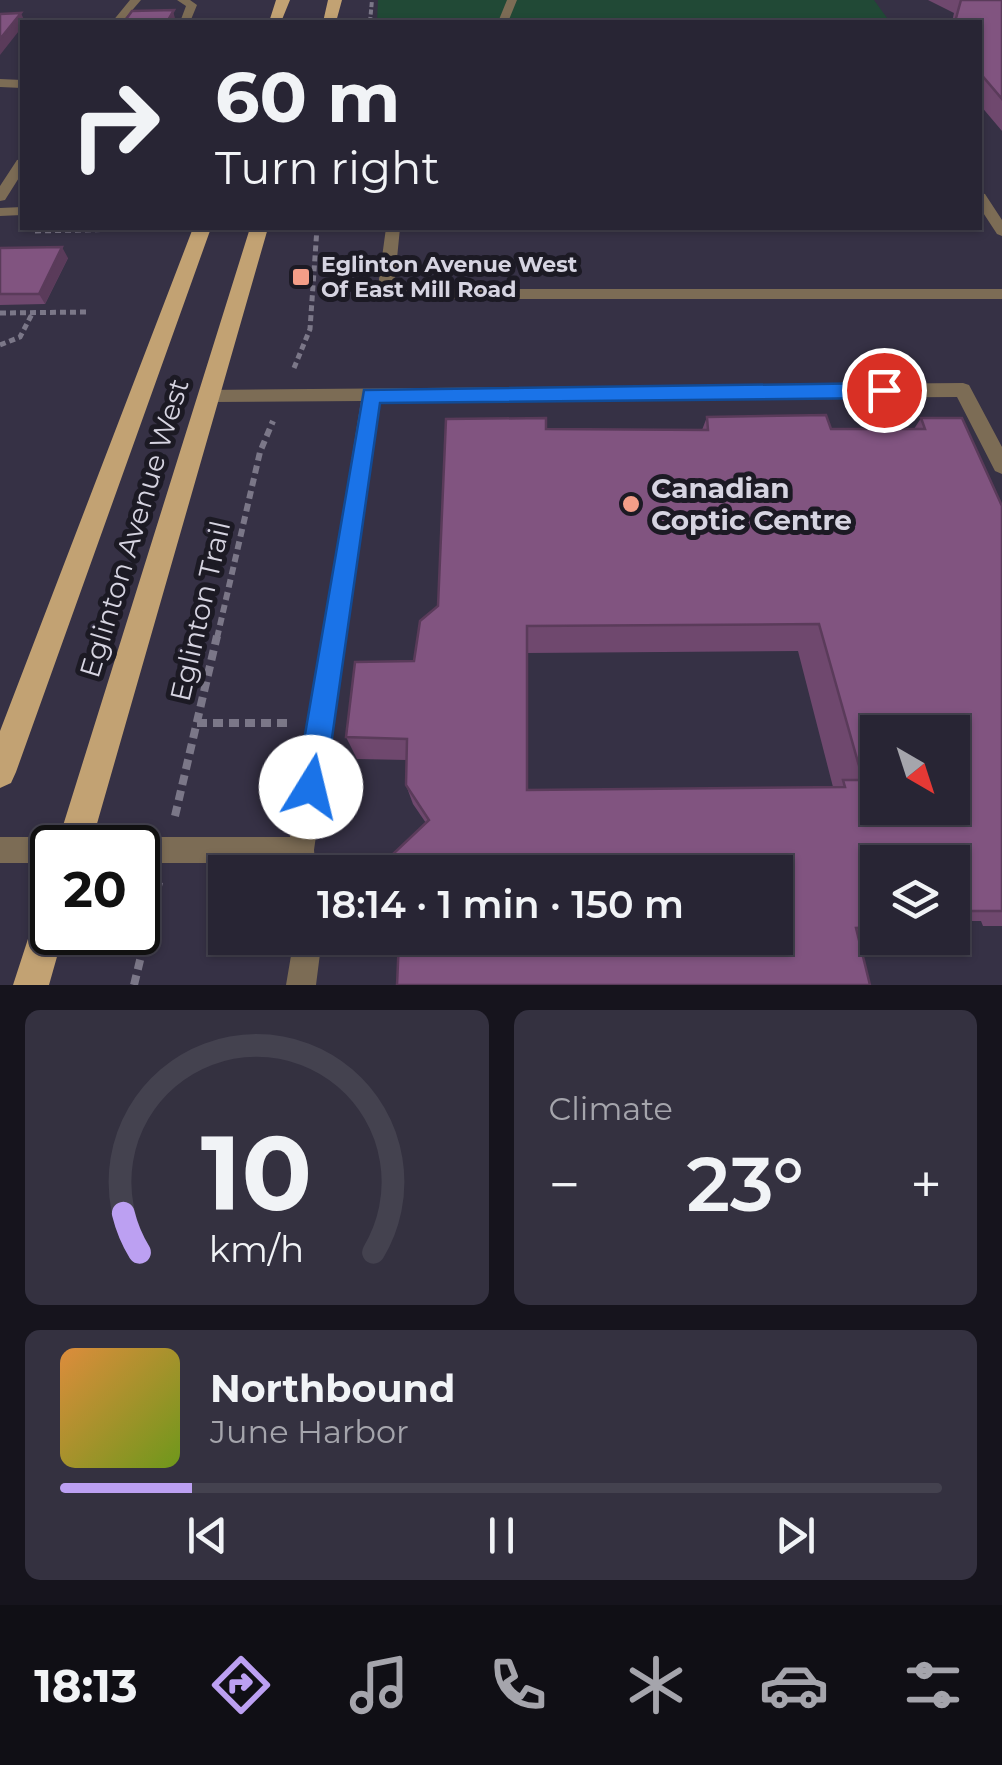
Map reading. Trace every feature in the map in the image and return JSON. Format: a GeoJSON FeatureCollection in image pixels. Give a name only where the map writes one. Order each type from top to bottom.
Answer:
{"type":"FeatureCollection","features":[{"type":"Feature","properties":{"kind":"main road","name":"Eglinton Avenue West"},"geometry":{"type":"LineString","coordinates":[[0,772],[201,230]]}},
{"type":"Feature","properties":{"kind":"main road","name":"Eglinton Avenue West"},"geometry":{"type":"LineString","coordinates":[[80,825],[258,230]]}},
{"type":"Feature","properties":{"kind":"main road"},"geometry":{"type":"LineString","coordinates":[[31,985],[40,955]]}},
{"type":"Feature","properties":{"kind":"lane"},"geometry":{"type":"LineString","coordinates":[[119,20],[136,0]]}},
{"type":"Feature","properties":{"kind":"lane"},"geometry":{"type":"LineString","coordinates":[[182,0],[192,6],[186,20]]}},
{"type":"Feature","properties":{"kind":"lane"},"geometry":{"type":"LineString","coordinates":[[0,196],[20,166]]}},
{"type":"Feature","properties":{"kind":"lane"},"geometry":{"type":"LineString","coordinates":[[982,200],[1002,232]]}},
{"type":"Feature","properties":{"kind":"lane"},"geometry":{"type":"LineString","coordinates":[[393,230],[385,294],[1002,294]]}},
{"type":"Feature","properties":{"kind":"lane"},"geometry":{"type":"LineString","coordinates":[[211,395],[963,390],[1002,466]]}},
{"type":"Feature","properties":{"kind":"lane"},"geometry":{"type":"LineString","coordinates":[[303,855],[371,396]]}},
{"type":"Feature","properties":{"kind":"lane"},"geometry":{"type":"LineString","coordinates":[[0,850],[30,850]]}},
{"type":"Feature","properties":{"kind":"lane"},"geometry":{"type":"LineString","coordinates":[[160,851],[213,855]]}},
{"type":"Feature","properties":{"kind":"lane"},"geometry":{"type":"LineString","coordinates":[[301,985],[305,955]]}},
{"type":"Feature","properties":{"kind":"path"},"geometry":{"type":"LineString","coordinates":[[26,232],[128,230]]}},
{"type":"Feature","properties":{"kind":"path"},"geometry":{"type":"LineString","coordinates":[[298,358],[310,329],[317,230]]}},
{"type":"Feature","properties":{"kind":"path"},"geometry":{"type":"LineString","coordinates":[[0,313],[87,312]]}},
{"type":"Feature","properties":{"kind":"path"},"geometry":{"type":"LineString","coordinates":[[0,345],[20,337],[33,313]]}},
{"type":"Feature","properties":{"kind":"path","name":"Eglinton Trail"},"geometry":{"type":"LineString","coordinates":[[184,781],[260,452]]}},
{"type":"Feature","properties":{"kind":"path"},"geometry":{"type":"LineString","coordinates":[[197,723],[320,724]]}},
{"type":"Feature","properties":{"kind":"path"},"geometry":{"type":"LineString","coordinates":[[134,985],[142,955]]}},
{"type":"Feature","properties":{"kind":"green space"},"geometry":{"type":"Polygon","coordinates":[[[378,0],[874,0],[889,20],[377,20],[378,0]]]}},
{"type":"Feature","properties":{"kind":"building"},"geometry":{"type":"Polygon","coordinates":[[[961,0],[1002,0],[1002,99],[982,75],[982,20],[956,20],[961,0]]]}},
{"type":"Feature","properties":{"kind":"building"},"geometry":{"type":"Polygon","coordinates":[[[174,10],[168,20],[125,20],[132,11],[174,10]]]}},
{"type":"Feature","properties":{"kind":"building"},"geometry":{"type":"Polygon","coordinates":[[[21,13],[0,39],[0,14],[21,13]]]}},
{"type":"Feature","properties":{"kind":"building"},"geometry":{"type":"Polygon","coordinates":[[[62,247],[39,294],[0,294],[0,248],[62,247]]]}},
{"type":"Feature","properties":{"kind":"building"},"geometry":{"type":"Polygon","coordinates":[[[826,415],[831,429],[925,429],[921,418],[962,418],[1002,506],[1002,911],[970,911],[970,845],[860,845],[860,928],[856,928],[870,985],[397,985],[398,955],[793,955],[793,855],[393,855],[429,820],[406,785],[407,739],[346,737],[355,662],[414,661],[420,621],[438,606],[446,419],[546,418],[546,429],[708,430],[707,417],[826,415]],[[819,624],[527,626],[527,790],[845,787],[843,780],[860,780],[860,825],[970,825],[970,715],[860,715],[860,769],[819,624]]]}},
{"type":"Feature","properties":{"kind":"place","name":"Eglinton Avenue West Of East Mill Road"},"geometry":{"type":"Point","coordinates":[301,277]}},
{"type":"Feature","properties":{"kind":"place","name":"Canadian Coptic Centre"},"geometry":{"type":"Point","coordinates":[631,504]}},
{"type":"Feature","properties":{"kind":"route"},"geometry":{"type":"LineString","coordinates":[[311,787],[371,396],[884,390]]}}]}
